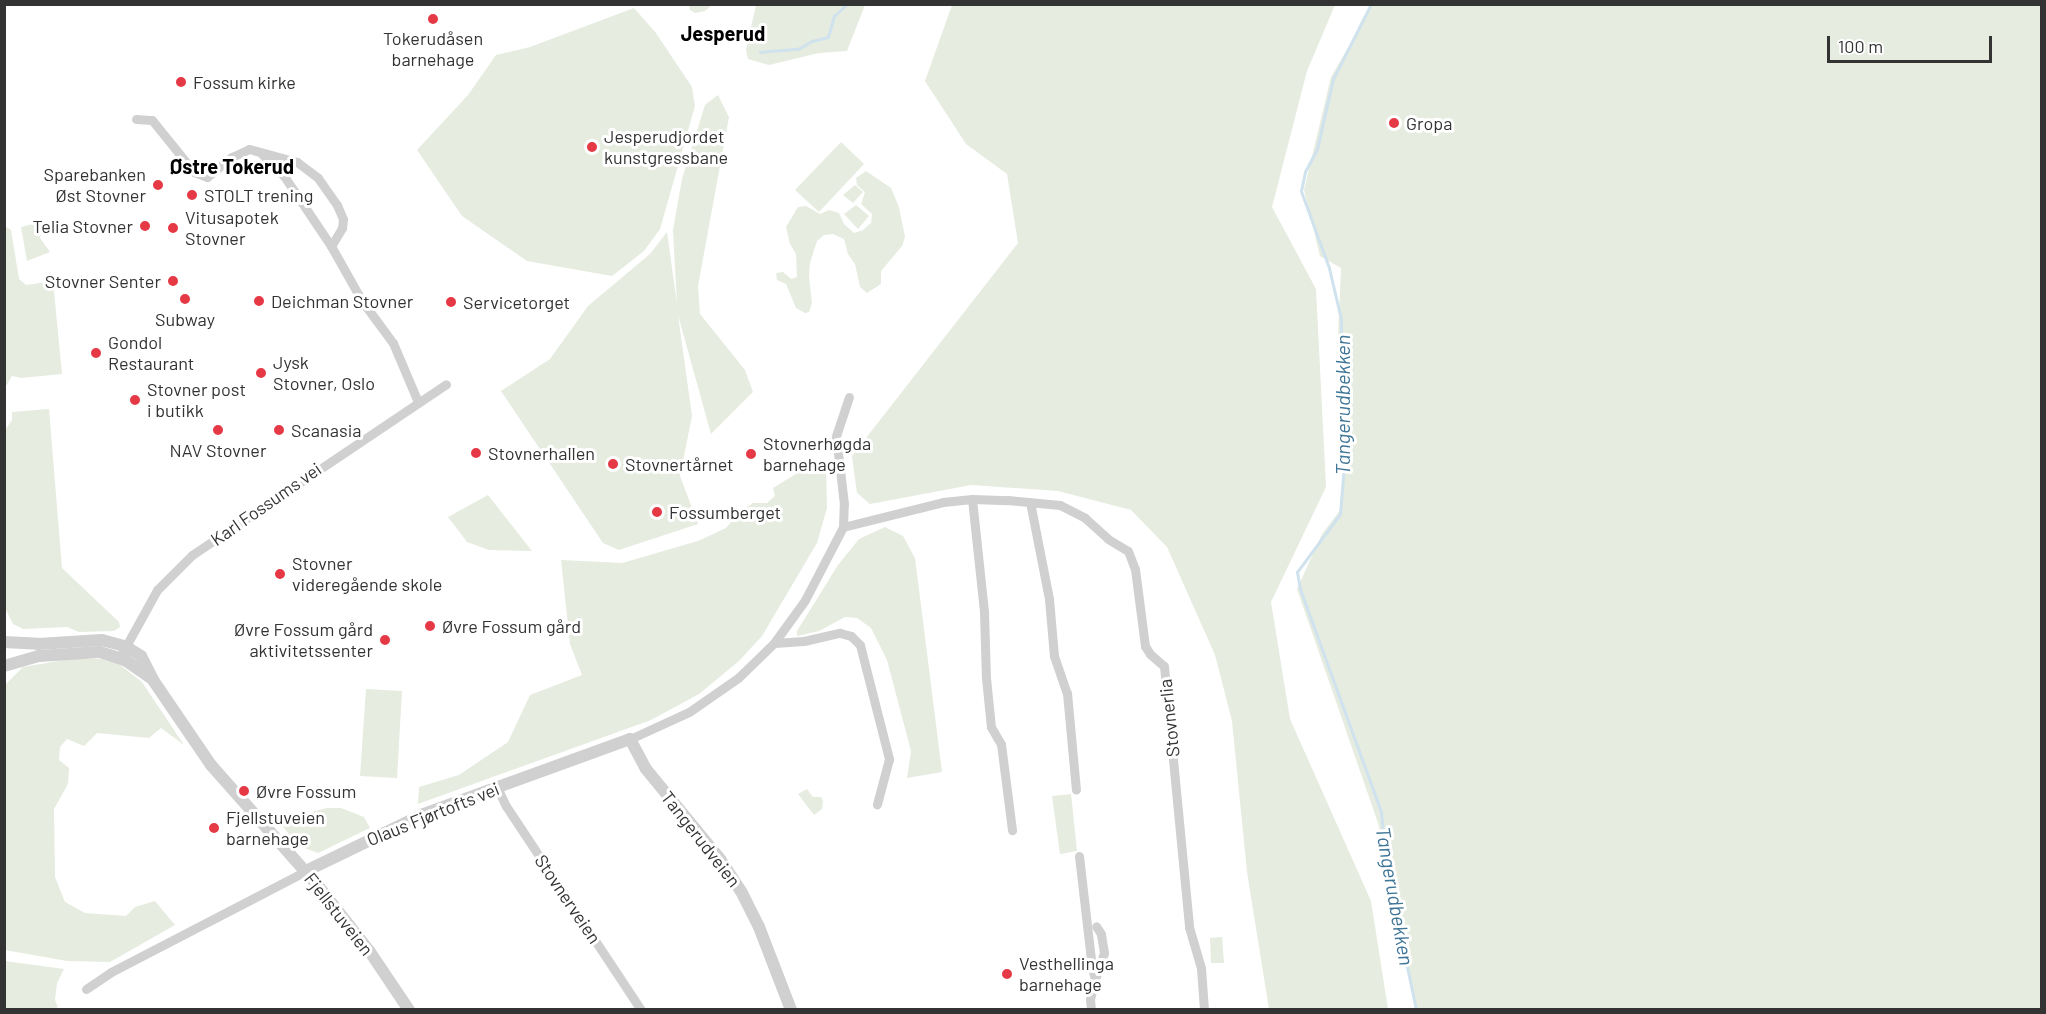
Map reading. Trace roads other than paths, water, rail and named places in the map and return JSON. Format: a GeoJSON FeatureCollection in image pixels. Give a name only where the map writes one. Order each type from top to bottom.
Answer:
{"type":"FeatureCollection","features":[{"type":"Feature","properties":{"kind":"street"},"geometry":{"type":"LineString","coordinates":[[136,119],[152,120],[194,172],[207,177],[232,157],[249,149],[297,162],[318,178],[337,205],[342,219],[342,228],[331,246]]}},
{"type":"Feature","properties":{"kind":"street"},"geometry":{"type":"LineString","coordinates":[[260,151],[284,176],[331,246],[362,302],[393,343],[418,402]]}},
{"type":"Feature","properties":{"kind":"street","name":"Karl Fossums vei"},"geometry":{"type":"LineString","coordinates":[[122,652],[157,590],[192,555],[446,384]]}},
{"type":"Feature","properties":{"kind":"street"},"geometry":{"type":"LineString","coordinates":[[630,739],[689,712],[738,678],[774,642],[805,600],[843,527],[844,504],[836,436],[849,397]]}},
{"type":"Feature","properties":{"kind":"street"},"geometry":{"type":"LineString","coordinates":[[972,499],[984,612],[986,678],[991,727],[1001,744],[1012,830]]}},
{"type":"Feature","properties":{"kind":"street","name":"Stovnerlia"},"geometry":{"type":"LineString","coordinates":[[843,527],[943,502],[972,499],[1030,502],[1060,505],[1085,518],[1128,551],[1135,569],[1146,646],[1150,654],[1164,666],[1190,927],[1201,968],[1204,1010]]}},
{"type":"Feature","properties":{"kind":"street"},"geometry":{"type":"LineString","coordinates":[[1030,502],[1049,599],[1054,656],[1067,693],[1076,790]]}},
{"type":"Feature","properties":{"kind":"street"},"geometry":{"type":"LineString","coordinates":[[774,642],[804,641],[840,633],[851,636],[860,645],[889,759],[877,804]]}},
{"type":"Feature","properties":{"kind":"street"},"geometry":{"type":"LineString","coordinates":[[4,642],[38,644],[93,639],[122,652]]}},
{"type":"Feature","properties":{"kind":"street"},"geometry":{"type":"LineString","coordinates":[[4,648],[4,660]]}},
{"type":"Feature","properties":{"kind":"street"},"geometry":{"type":"LineString","coordinates":[[4,666],[39,656],[85,651],[122,652]]}},
{"type":"Feature","properties":{"kind":"street","name":"Fjellstuveien"},"geometry":{"type":"LineString","coordinates":[[122,652],[143,659],[153,680],[211,765],[306,872],[370,952],[409,1010]]}},
{"type":"Feature","properties":{"kind":"street","name":"Olaus Fjørtofts vei"},"geometry":{"type":"LineString","coordinates":[[86,989],[111,972],[402,823],[630,739]]}},
{"type":"Feature","properties":{"kind":"street","name":"Tangerudveien"},"geometry":{"type":"LineString","coordinates":[[630,739],[646,769],[720,859],[741,891],[759,927],[791,1010]]}},
{"type":"Feature","properties":{"kind":"street","name":"Stovnerveien"},"geometry":{"type":"LineString","coordinates":[[497,787],[507,806],[641,1010]]}},
{"type":"Feature","properties":{"kind":"street"},"geometry":{"type":"LineString","coordinates":[[1079,856],[1095,979]]}},
{"type":"Feature","properties":{"kind":"street"},"geometry":{"type":"LineString","coordinates":[[1091,1010],[1090,999],[1104,957],[1101,934],[1096,926]]}},
{"type":"Feature","properties":{"kind":"waterway"},"geometry":{"type":"LineString","coordinates":[[760,52],[798,49],[812,41],[828,37],[834,16],[847,4]]}},
{"type":"Feature","properties":{"kind":"waterway","name":"Tangerudbekken"},"geometry":{"type":"LineString","coordinates":[[1371,4],[1333,79],[1317,149],[1305,172],[1301,191],[1329,268],[1341,319],[1341,412],[1346,441],[1340,514],[1297,572],[1300,589],[1381,812],[1386,866],[1416,1010]]}},
{"type":"Feature","properties":{"kind":"place","name":"Tokerudåsen barnehage"},"geometry":{"type":"Point","coordinates":[433,19]}},
{"type":"Feature","properties":{"kind":"place","name":"Fossum kirke"},"geometry":{"type":"Point","coordinates":[181,82]}},
{"type":"Feature","properties":{"kind":"place","name":"Gropa"},"geometry":{"type":"Point","coordinates":[1394,123]}},
{"type":"Feature","properties":{"kind":"place","name":"Jesperudjordet kunstgressbane"},"geometry":{"type":"Point","coordinates":[592,147]}},
{"type":"Feature","properties":{"kind":"place","name":"Sparebanken Øst Stovner"},"geometry":{"type":"Point","coordinates":[158,185]}},
{"type":"Feature","properties":{"kind":"place","name":"STOLT trening"},"geometry":{"type":"Point","coordinates":[192,195]}},
{"type":"Feature","properties":{"kind":"place","name":"Telia Stovner"},"geometry":{"type":"Point","coordinates":[145,226]}},
{"type":"Feature","properties":{"kind":"place","name":"Vitusapotek Stovner"},"geometry":{"type":"Point","coordinates":[173,228]}},
{"type":"Feature","properties":{"kind":"place","name":"Stovner Senter"},"geometry":{"type":"Point","coordinates":[173,281]}},
{"type":"Feature","properties":{"kind":"place","name":"Subway"},"geometry":{"type":"Point","coordinates":[185,299]}},
{"type":"Feature","properties":{"kind":"place","name":"Deichman Stovner"},"geometry":{"type":"Point","coordinates":[259,301]}},
{"type":"Feature","properties":{"kind":"place","name":"Servicetorget"},"geometry":{"type":"Point","coordinates":[451,302]}},
{"type":"Feature","properties":{"kind":"place","name":"Gondol Restaurant"},"geometry":{"type":"Point","coordinates":[96,353]}},
{"type":"Feature","properties":{"kind":"place","name":"Jysk Stovner, Oslo"},"geometry":{"type":"Point","coordinates":[261,373]}},
{"type":"Feature","properties":{"kind":"place","name":"Stovner post i butikk"},"geometry":{"type":"Point","coordinates":[135,400]}},
{"type":"Feature","properties":{"kind":"place","name":"NAV Stovner"},"geometry":{"type":"Point","coordinates":[218,430]}},
{"type":"Feature","properties":{"kind":"place","name":"Scanasia"},"geometry":{"type":"Point","coordinates":[279,430]}},
{"type":"Feature","properties":{"kind":"place","name":"Stovnerhallen"},"geometry":{"type":"Point","coordinates":[476,453]}},
{"type":"Feature","properties":{"kind":"place","name":"Stovnerhøgda barnehage"},"geometry":{"type":"Point","coordinates":[751,454]}},
{"type":"Feature","properties":{"kind":"place","name":"Stovnertårnet"},"geometry":{"type":"Point","coordinates":[613,464]}},
{"type":"Feature","properties":{"kind":"place","name":"Fossumberget"},"geometry":{"type":"Point","coordinates":[657,512]}},
{"type":"Feature","properties":{"kind":"place","name":"Stovner videregående skole"},"geometry":{"type":"Point","coordinates":[280,574]}},
{"type":"Feature","properties":{"kind":"place","name":"Øvre Fossum gård"},"geometry":{"type":"Point","coordinates":[430,626]}},
{"type":"Feature","properties":{"kind":"place","name":"Øvre Fossum gård aktivitetssenter"},"geometry":{"type":"Point","coordinates":[385,640]}},
{"type":"Feature","properties":{"kind":"place","name":"Øvre Fossum"},"geometry":{"type":"Point","coordinates":[244,791]}},
{"type":"Feature","properties":{"kind":"place","name":"Fjellstuveien barnehage"},"geometry":{"type":"Point","coordinates":[214,828]}},
{"type":"Feature","properties":{"kind":"place","name":"Vesthellinga barnehage"},"geometry":{"type":"Point","coordinates":[1007,974]}},
{"type":"Feature","properties":{"kind":"district","name":"Jesperud"},"geometry":{"type":"Point","coordinates":[723,33]}},
{"type":"Feature","properties":{"kind":"district","name":"Østre Tokerud"},"geometry":{"type":"Point","coordinates":[232,166]}}]}
